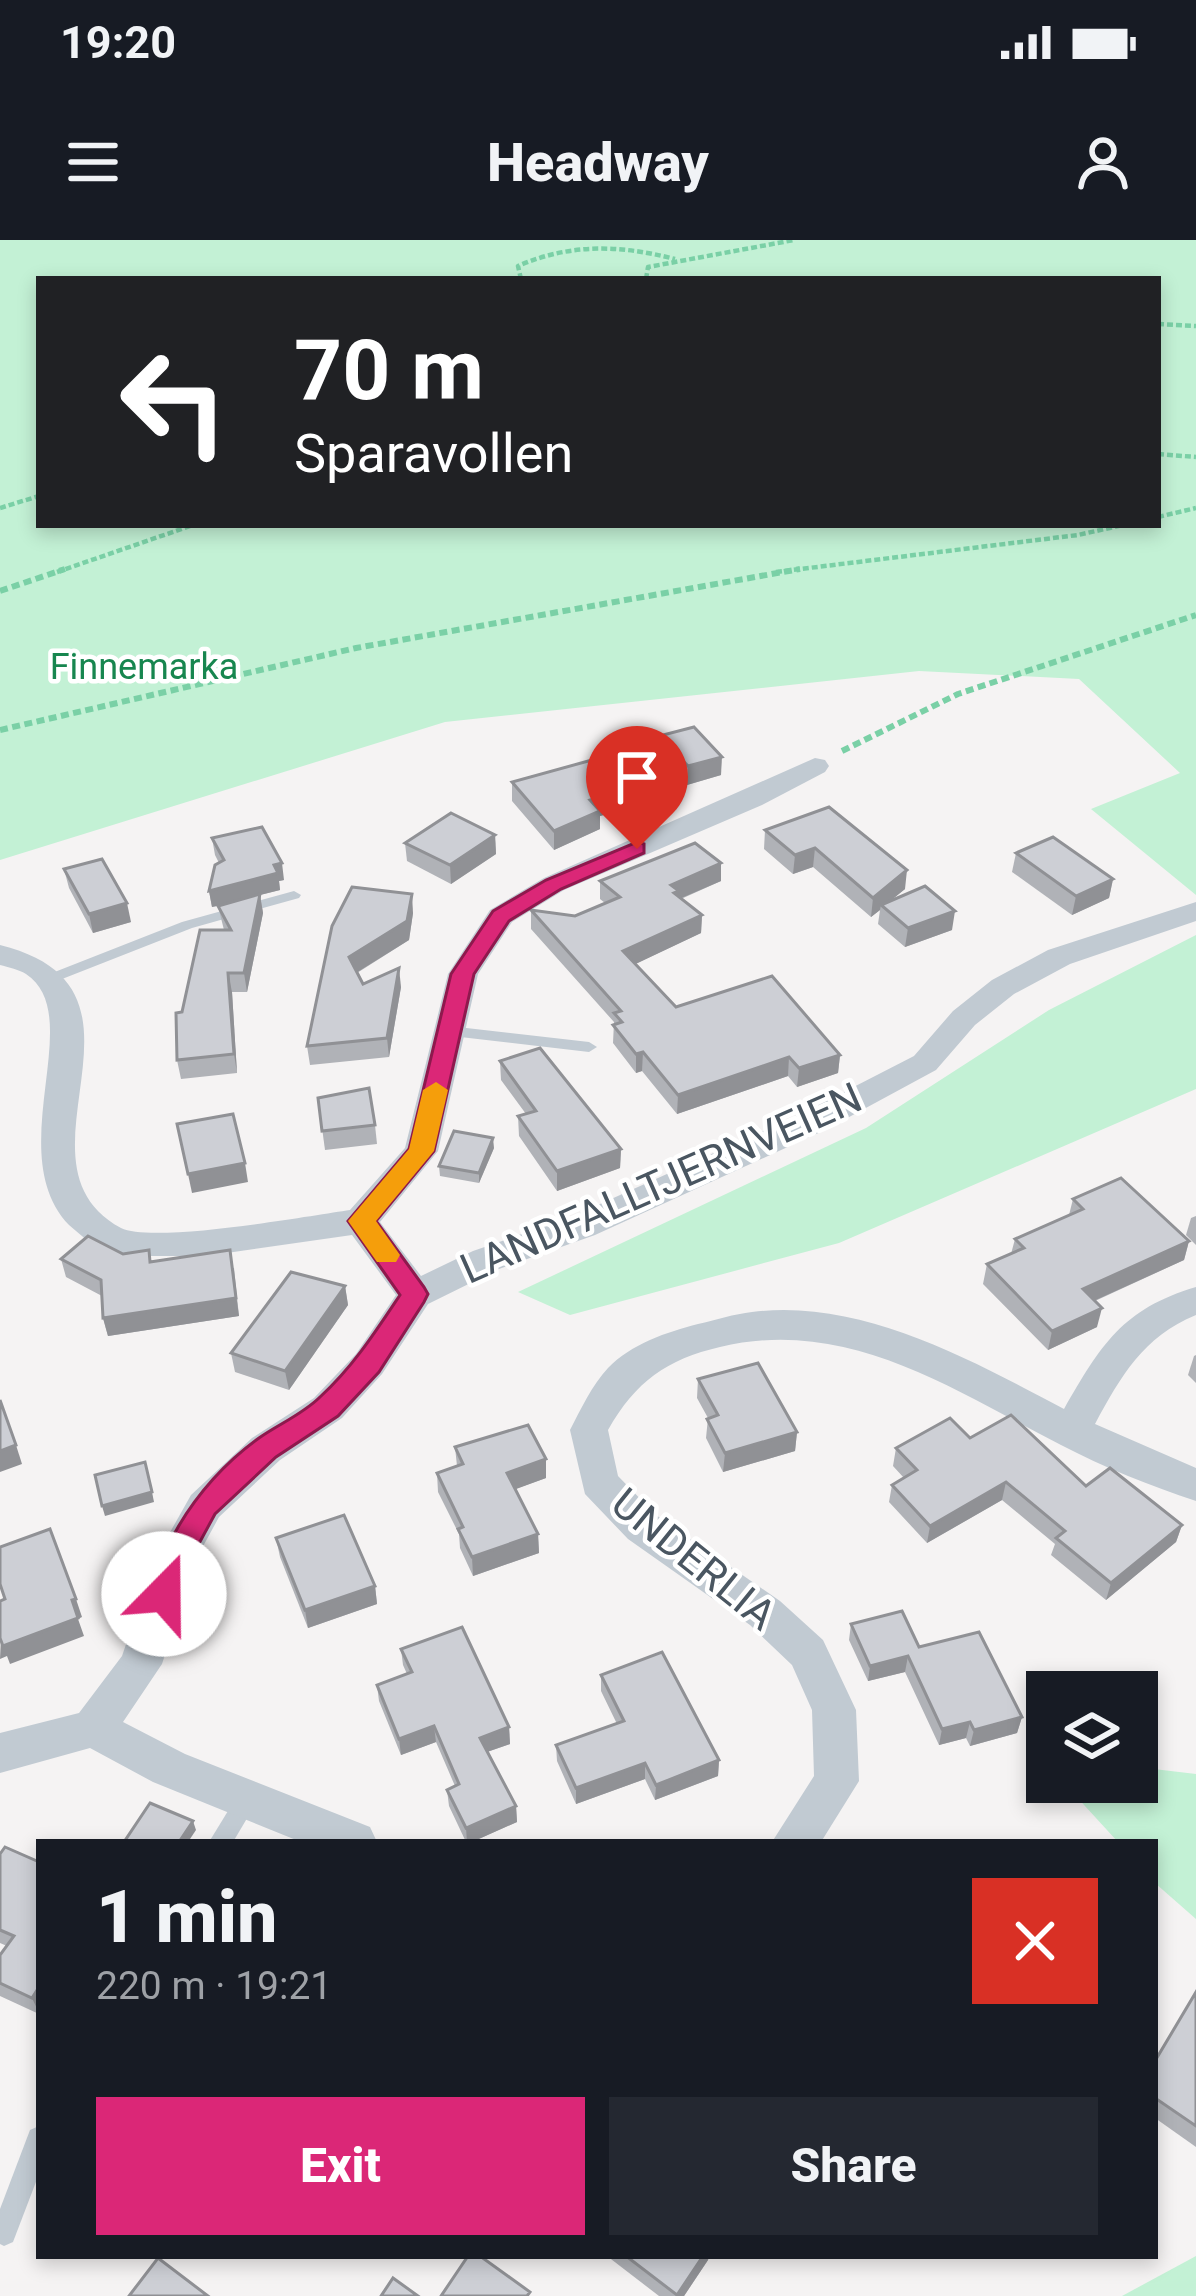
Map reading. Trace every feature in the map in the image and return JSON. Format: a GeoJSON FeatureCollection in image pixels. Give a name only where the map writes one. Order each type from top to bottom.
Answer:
{"type":"FeatureCollection","features":[{"type":"Feature","properties":{"kind":"street"},"geometry":{"type":"LineString","coordinates":[[0,954],[23,958],[52,978],[61,992],[62,1041],[46,1142],[59,1194],[116,1244],[206,1243],[361,1221],[421,1151],[463,974],[501,916],[554,884],[752,799],[814,766]]}},
{"type":"Feature","properties":{"kind":"street","name":"LANDFALLTJERNVEIEN"},"geometry":{"type":"LineString","coordinates":[[93,1728],[141,1664],[175,1559],[205,1506],[266,1449],[328,1408],[369,1364],[415,1294],[486,1260],[583,1226],[814,1121],[925,1063],[964,1018],[1003,987],[1059,957],[1196,911]]}},
{"type":"Feature","properties":{"kind":"street"},"geometry":{"type":"LineString","coordinates":[[361,1221],[415,1294]]}},
{"type":"Feature","properties":{"kind":"street"},"geometry":{"type":"LineString","coordinates":[[1070,1433],[1130,1332],[1157,1314],[1196,1300]]}},
{"type":"Feature","properties":{"kind":"street","name":"UNDERLIA"},"geometry":{"type":"LineString","coordinates":[[797,1839],[837,1781],[834,1710],[808,1653],[765,1613],[641,1527],[599,1483],[589,1430],[619,1379],[668,1348],[722,1327],[783,1321],[865,1334],[947,1366],[1149,1470],[1196,1485]]}},
{"type":"Feature","properties":{"kind":"street"},"geometry":{"type":"LineString","coordinates":[[0,1753],[93,1728],[169,1768],[346,1839]]}},
{"type":"Feature","properties":{"kind":"lane"},"geometry":{"type":"LineString","coordinates":[[52,978],[187,925],[294,895]]}},
{"type":"Feature","properties":{"kind":"lane"},"geometry":{"type":"LineString","coordinates":[[449,1031],[589,1047]]}},
{"type":"Feature","properties":{"kind":"lane"},"geometry":{"type":"LineString","coordinates":[[222,1839],[247,1800]]}},
{"type":"Feature","properties":{"kind":"lane"},"geometry":{"type":"LineString","coordinates":[[4,2233],[36,2147]]}},
{"type":"Feature","properties":{"kind":"path"},"geometry":{"type":"LineString","coordinates":[[647,276],[648,268],[675,259],[794,240]]}},
{"type":"Feature","properties":{"kind":"path"},"geometry":{"type":"LineString","coordinates":[[520,276],[518,266],[540,253],[598,242],[675,259]]}},
{"type":"Feature","properties":{"kind":"path"},"geometry":{"type":"LineString","coordinates":[[1161,324],[1196,326]]}},
{"type":"Feature","properties":{"kind":"path"},"geometry":{"type":"LineString","coordinates":[[1161,454],[1196,457]]}},
{"type":"Feature","properties":{"kind":"path"},"geometry":{"type":"LineString","coordinates":[[0,508],[36,497]]}},
{"type":"Feature","properties":{"kind":"path"},"geometry":{"type":"LineString","coordinates":[[1161,516],[1196,508]]}},
{"type":"Feature","properties":{"kind":"path"},"geometry":{"type":"LineString","coordinates":[[0,591],[184,528]]}},
{"type":"Feature","properties":{"kind":"path"},"geometry":{"type":"LineString","coordinates":[[0,730],[356,648],[756,574],[1078,536],[1111,528]]}},
{"type":"Feature","properties":{"kind":"path"},"geometry":{"type":"LineString","coordinates":[[814,766],[958,694],[1196,615]]}},
{"type":"Feature","properties":{"kind":"green space","name":"Finnemarka"},"geometry":{"type":"Polygon","coordinates":[[[0,240],[1196,240],[1196,895],[1091,809],[1180,773],[1079,679],[919,671],[445,722],[0,860],[0,240]]]}},
{"type":"Feature","properties":{"kind":"green space"},"geometry":{"type":"Polygon","coordinates":[[[1196,935],[1196,1089],[839,1243],[570,1315],[518,1292],[866,1128],[1049,1010],[1196,935]]]}},
{"type":"Feature","properties":{"kind":"green space"},"geometry":{"type":"Polygon","coordinates":[[[1158,1769],[1196,1774],[1196,1919],[1158,1886],[1158,1839],[1115,1839],[1082,1803],[1158,1803],[1158,1769]]]}},
{"type":"Feature","properties":{"kind":"green space"},"geometry":{"type":"Polygon","coordinates":[[[1196,2256],[1196,2296],[1122,2296],[1196,2256]]]}},
{"type":"Feature","properties":{"kind":"building"},"geometry":{"type":"Polygon","coordinates":[[[694,727],[722,757],[688,766],[659,736],[694,727]]]}},
{"type":"Feature","properties":{"kind":"building"},"geometry":{"type":"Polygon","coordinates":[[[649,752],[672,777],[590,800],[600,811],[554,831],[512,782],[592,760],[597,765],[649,752]]]}},
{"type":"Feature","properties":{"kind":"building"},"geometry":{"type":"Polygon","coordinates":[[[829,807],[907,870],[873,898],[815,848],[795,855],[765,830],[829,807]]]}},
{"type":"Feature","properties":{"kind":"building"},"geometry":{"type":"Polygon","coordinates":[[[451,813],[495,835],[450,865],[405,843],[451,813]]]}},
{"type":"Feature","properties":{"kind":"building"},"geometry":{"type":"Polygon","coordinates":[[[262,827],[282,863],[274,865],[278,873],[209,891],[215,865],[224,860],[212,838],[262,827]]]}},
{"type":"Feature","properties":{"kind":"building"},"geometry":{"type":"Polygon","coordinates":[[[1053,837],[1113,879],[1076,896],[1016,853],[1053,837]]]}},
{"type":"Feature","properties":{"kind":"building"},"geometry":{"type":"Polygon","coordinates":[[[695,843],[721,863],[671,885],[679,891],[674,893],[702,915],[623,951],[676,1007],[772,976],[840,1055],[799,1068],[789,1057],[678,1095],[643,1052],[636,1054],[613,1025],[622,1022],[614,1013],[621,1011],[531,910],[575,916],[620,897],[600,881],[695,843]]]}},
{"type":"Feature","properties":{"kind":"building"},"geometry":{"type":"Polygon","coordinates":[[[102,859],[127,903],[89,914],[64,869],[102,859]]]}},
{"type":"Feature","properties":{"kind":"building"},"geometry":{"type":"Polygon","coordinates":[[[925,886],[955,911],[908,928],[881,905],[925,886]]]}},
{"type":"Feature","properties":{"kind":"building"},"geometry":{"type":"Polygon","coordinates":[[[352,887],[412,894],[407,921],[349,957],[363,984],[399,968],[387,1038],[307,1046],[332,926],[352,887]]]}},
{"type":"Feature","properties":{"kind":"building"},"geometry":{"type":"Polygon","coordinates":[[[260,894],[244,973],[228,973],[234,1054],[177,1060],[176,1013],[182,1012],[200,930],[231,930],[218,906],[260,894]]]}},
{"type":"Feature","properties":{"kind":"building"},"geometry":{"type":"Polygon","coordinates":[[[540,1048],[621,1149],[557,1171],[518,1116],[536,1111],[500,1061],[540,1048]]]}},
{"type":"Feature","properties":{"kind":"building"},"geometry":{"type":"Polygon","coordinates":[[[369,1088],[375,1125],[322,1131],[318,1098],[369,1088]]]}},
{"type":"Feature","properties":{"kind":"building"},"geometry":{"type":"Polygon","coordinates":[[[233,1114],[245,1163],[188,1174],[177,1124],[233,1114]]]}},
{"type":"Feature","properties":{"kind":"building"},"geometry":{"type":"Polygon","coordinates":[[[454,1131],[493,1138],[479,1173],[439,1166],[454,1131]]]}},
{"type":"Feature","properties":{"kind":"building"},"geometry":{"type":"Polygon","coordinates":[[[1121,1178],[1189,1241],[1083,1289],[1102,1308],[1052,1331],[987,1264],[1024,1248],[1015,1239],[1083,1209],[1073,1199],[1121,1178]]]}},
{"type":"Feature","properties":{"kind":"building"},"geometry":{"type":"Polygon","coordinates":[[[88,1236],[123,1254],[149,1250],[150,1262],[230,1250],[236,1298],[103,1318],[101,1280],[61,1259],[88,1236]]]}},
{"type":"Feature","properties":{"kind":"building"},"geometry":{"type":"Polygon","coordinates":[[[291,1272],[345,1286],[285,1371],[231,1353],[291,1272]]]}},
{"type":"Feature","properties":{"kind":"building"},"geometry":{"type":"Polygon","coordinates":[[[758,1363],[797,1432],[725,1453],[707,1419],[718,1415],[698,1379],[758,1363]]]}},
{"type":"Feature","properties":{"kind":"building"},"geometry":{"type":"Polygon","coordinates":[[[0,1400],[16,1445],[0,1451],[0,1400]]]}},
{"type":"Feature","properties":{"kind":"building"},"geometry":{"type":"Polygon","coordinates":[[[1011,1415],[1086,1486],[1110,1468],[1182,1525],[1111,1583],[1056,1538],[1065,1531],[1006,1482],[930,1526],[892,1485],[917,1470],[896,1448],[950,1418],[970,1438],[1011,1415]]]}},
{"type":"Feature","properties":{"kind":"building"},"geometry":{"type":"Polygon","coordinates":[[[528,1425],[546,1459],[507,1473],[538,1534],[472,1557],[437,1473],[463,1464],[455,1447],[528,1425]]]}},
{"type":"Feature","properties":{"kind":"building"},"geometry":{"type":"Polygon","coordinates":[[[145,1462],[152,1492],[102,1506],[95,1475],[145,1462]]]}},
{"type":"Feature","properties":{"kind":"building"},"geometry":{"type":"Polygon","coordinates":[[[344,1515],[375,1586],[305,1610],[276,1538],[344,1515]]]}},
{"type":"Feature","properties":{"kind":"building"},"geometry":{"type":"Polygon","coordinates":[[[50,1529],[76,1599],[72,1600],[78,1618],[3,1646],[0,1547],[50,1529]]]}},
{"type":"Feature","properties":{"kind":"building"},"geometry":{"type":"Polygon","coordinates":[[[902,1611],[919,1647],[979,1632],[1022,1717],[974,1730],[970,1722],[942,1729],[908,1656],[870,1666],[851,1624],[902,1611]]]}},
{"type":"Feature","properties":{"kind":"building"},"geometry":{"type":"Polygon","coordinates":[[[462,1627],[509,1727],[480,1738],[516,1806],[466,1828],[447,1790],[459,1784],[434,1726],[399,1739],[377,1685],[412,1672],[401,1649],[462,1627]]]}},
{"type":"Feature","properties":{"kind":"building"},"geometry":{"type":"Polygon","coordinates":[[[662,1652],[719,1760],[656,1785],[645,1763],[576,1788],[556,1745],[624,1721],[601,1675],[662,1652]]]}},
{"type":"Feature","properties":{"kind":"building"},"geometry":{"type":"Polygon","coordinates":[[[150,1803],[193,1821],[181,1839],[126,1839],[150,1803]]]}},
{"type":"Feature","properties":{"kind":"building"},"geometry":{"type":"Polygon","coordinates":[[[5,1847],[36,1861],[36,1992],[32,1998],[0,1983],[0,1955],[14,1936],[0,1930],[0,1854],[5,1847]]]}},
{"type":"Feature","properties":{"kind":"building"},"geometry":{"type":"Polygon","coordinates":[[[1196,1992],[1196,2126],[1158,2100],[1158,2056],[1196,1992]]]}},
{"type":"Feature","properties":{"kind":"building"},"geometry":{"type":"Polygon","coordinates":[[[159,2259],[208,2296],[129,2296],[159,2259]]]}},
{"type":"Feature","properties":{"kind":"building"},"geometry":{"type":"Polygon","coordinates":[[[466,2259],[484,2259],[530,2292],[527,2296],[441,2296],[466,2259]]]}},
{"type":"Feature","properties":{"kind":"building"},"geometry":{"type":"Polygon","coordinates":[[[630,2259],[701,2259],[677,2295],[630,2259]]]}},
{"type":"Feature","properties":{"kind":"building"},"geometry":{"type":"Polygon","coordinates":[[[393,2278],[418,2296],[381,2296],[393,2278]]]}},
{"type":"Feature","properties":{"kind":"slow traffic"},"geometry":{"type":"LineString","coordinates":[[386,1255],[361,1221],[421,1151],[436,1090]]}},
{"type":"Feature","properties":{"kind":"route"},"geometry":{"type":"LineString","coordinates":[[164,1594],[175,1559],[205,1506],[266,1449],[328,1408],[369,1364],[415,1294],[361,1221],[421,1151],[463,974],[501,916],[554,884],[637,849]]}}]}
